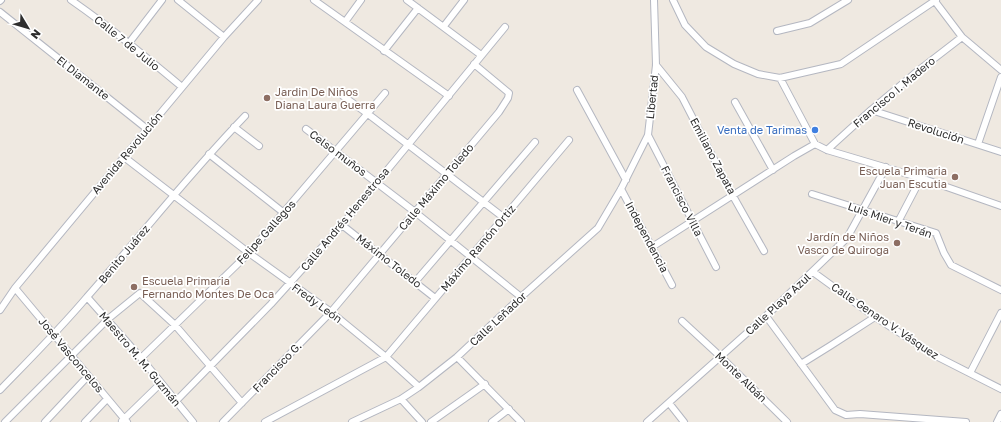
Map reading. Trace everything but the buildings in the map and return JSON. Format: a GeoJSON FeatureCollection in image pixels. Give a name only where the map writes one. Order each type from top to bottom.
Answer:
{"type":"FeatureCollection","features":[{"type":"Feature","properties":{"kind":"street","name":"Calle 7 de Julio"},"geometry":{"type":"LineString","coordinates":[[71,0],[129,43],[182,87]]}},
{"type":"Feature","properties":{"kind":"street"},"geometry":{"type":"LineString","coordinates":[[129,43],[162,0]]}},
{"type":"Feature","properties":{"kind":"street"},"geometry":{"type":"LineString","coordinates":[[178,0],[224,37]]}},
{"type":"Feature","properties":{"kind":"street","name":"Avenida Revolución"},"geometry":{"type":"LineString","coordinates":[[0,310],[15,288],[147,129],[224,37],[258,0]]}},
{"type":"Feature","properties":{"kind":"street"},"geometry":{"type":"LineString","coordinates":[[314,0],[448,96]]}},
{"type":"Feature","properties":{"kind":"street"},"geometry":{"type":"LineString","coordinates":[[345,22],[361,0]]}},
{"type":"Feature","properties":{"kind":"street"},"geometry":{"type":"LineString","coordinates":[[407,0],[444,26],[481,55]]}},
{"type":"Feature","properties":{"kind":"street"},"geometry":{"type":"LineString","coordinates":[[444,26],[464,0]]}},
{"type":"Feature","properties":{"kind":"street","name":"Libertad"},"geometry":{"type":"LineString","coordinates":[[621,189],[648,135],[656,65],[654,0]]}},
{"type":"Feature","properties":{"kind":"street"},"geometry":{"type":"LineString","coordinates":[[673,0],[685,25],[706,47],[734,64],[758,74],[780,78],[841,64],[935,0],[962,37],[1001,70]]}},
{"type":"Feature","properties":{"kind":"street"},"geometry":{"type":"LineString","coordinates":[[777,31],[810,23],[848,0]]}},
{"type":"Feature","properties":{"kind":"street"},"geometry":{"type":"LineString","coordinates":[[384,51],[418,8]]}},
{"type":"Feature","properties":{"kind":"street","name":"El Diamante"},"geometry":{"type":"LineString","coordinates":[[0,12],[147,129]]}},
{"type":"Feature","properties":{"kind":"street","name":"Calle Andrés Henestrosa"},"geometry":{"type":"LineString","coordinates":[[176,401],[290,284],[342,225],[407,144],[505,27]]}},
{"type":"Feature","properties":{"kind":"street","name":"Francisco I. Madero"},"geometry":{"type":"LineString","coordinates":[[827,150],[914,74],[962,37]]}},
{"type":"Feature","properties":{"kind":"street","name":"Calle Máximo Toledo"},"geometry":{"type":"LineString","coordinates":[[331,312],[499,112],[508,98],[509,93],[474,64]]}},
{"type":"Feature","properties":{"kind":"street","name":"Emiliano Zapata"},"geometry":{"type":"LineString","coordinates":[[656,65],[682,97],[733,196],[764,251]]}},
{"type":"Feature","properties":{"kind":"street"},"geometry":{"type":"LineString","coordinates":[[978,144],[1001,77]]}},
{"type":"Feature","properties":{"kind":"street"},"geometry":{"type":"LineString","coordinates":[[780,78],[815,144],[827,150],[921,178],[1001,206]]}},
{"type":"Feature","properties":{"kind":"street"},"geometry":{"type":"LineString","coordinates":[[577,90],[626,180]]}},
{"type":"Feature","properties":{"kind":"street","name":"Felipe Gallegos"},"geometry":{"type":"LineString","coordinates":[[141,358],[249,253],[284,214],[385,93]]}},
{"type":"Feature","properties":{"kind":"street"},"geometry":{"type":"LineString","coordinates":[[343,96],[504,217]]}},
{"type":"Feature","properties":{"kind":"street"},"geometry":{"type":"LineString","coordinates":[[735,102],[773,170]]}},
{"type":"Feature","properties":{"kind":"street","name":"Revolución"},"geometry":{"type":"LineString","coordinates":[[871,110],[1001,152]]}},
{"type":"Feature","properties":{"kind":"street","name":"Benito Juárez"},"geometry":{"type":"LineString","coordinates":[[0,390],[54,334],[209,154],[245,116]]}},
{"type":"Feature","properties":{"kind":"street"},"geometry":{"type":"LineString","coordinates":[[234,127],[259,146]]}},
{"type":"Feature","properties":{"kind":"street","name":"Celso muños"},"geometry":{"type":"LineString","coordinates":[[306,129],[415,212],[521,297]]}},
{"type":"Feature","properties":{"kind":"street","name":"Francisco Villa"},"geometry":{"type":"LineString","coordinates":[[648,135],[716,267]]}},
{"type":"Feature","properties":{"kind":"street","name":"Máximo Ramón Ortiz"},"geometry":{"type":"LineString","coordinates":[[386,357],[569,140]]}},
{"type":"Feature","properties":{"kind":"street"},"geometry":{"type":"LineString","coordinates":[[415,282],[535,142]]}},
{"type":"Feature","properties":{"kind":"street"},"geometry":{"type":"LineString","coordinates":[[652,247],[815,144]]}},
{"type":"Feature","properties":{"kind":"street"},"geometry":{"type":"LineString","coordinates":[[209,154],[284,214]]}},
{"type":"Feature","properties":{"kind":"street","name":"Fredy León"},"geometry":{"type":"LineString","coordinates":[[124,157],[173,196],[290,284],[331,312],[420,387]]}},
{"type":"Feature","properties":{"kind":"street","name":"Calle Playa Azul"},"geometry":{"type":"LineString","coordinates":[[647,422],[766,316],[847,238],[886,167]]}},
{"type":"Feature","properties":{"kind":"street"},"geometry":{"type":"LineString","coordinates":[[898,222],[921,178]]}},
{"type":"Feature","properties":{"kind":"street","name":"Independencia"},"geometry":{"type":"LineString","coordinates":[[621,189],[672,285]]}},
{"type":"Feature","properties":{"kind":"street","name":"Calle Leñador"},"geometry":{"type":"LineString","coordinates":[[352,422],[400,399],[420,387],[457,357],[598,228],[621,189]]}},
{"type":"Feature","properties":{"kind":"street","name":"Luis Mier y Terán"},"geometry":{"type":"LineString","coordinates":[[812,194],[936,234],[951,265],[1001,290]]}},
{"type":"Feature","properties":{"kind":"street","name":"Máximo Toledo"},"geometry":{"type":"LineString","coordinates":[[342,225],[435,298]]}},
{"type":"Feature","properties":{"kind":"street","name":"Calle Genaro V. Vásquez"},"geometry":{"type":"LineString","coordinates":[[813,272],[875,316],[934,355],[1001,389]]}},
{"type":"Feature","properties":{"kind":"street","name":"José Vasconcelos"},"geometry":{"type":"LineString","coordinates":[[15,288],[124,421]]}},
{"type":"Feature","properties":{"kind":"street"},"geometry":{"type":"LineString","coordinates":[[5,422],[108,319],[140,292],[175,325],[211,365],[242,403]]}},
{"type":"Feature","properties":{"kind":"street","name":"Maestro M. M. Guzmán"},"geometry":{"type":"LineString","coordinates":[[87,297],[108,319],[193,422]]}},
{"type":"Feature","properties":{"kind":"street","name":"Francisco G."},"geometry":{"type":"LineString","coordinates":[[223,422],[331,312]]}},
{"type":"Feature","properties":{"kind":"street"},"geometry":{"type":"LineString","coordinates":[[970,372],[1001,313]]}},
{"type":"Feature","properties":{"kind":"street"},"geometry":{"type":"LineString","coordinates":[[766,316],[835,410],[846,415],[860,414],[911,420],[966,422]]}},
{"type":"Feature","properties":{"kind":"street"},"geometry":{"type":"LineString","coordinates":[[801,364],[875,316]]}},
{"type":"Feature","properties":{"kind":"street","name":"Monte Albán"},"geometry":{"type":"LineString","coordinates":[[682,321],[787,422]]}},
{"type":"Feature","properties":{"kind":"street"},"geometry":{"type":"LineString","coordinates":[[265,422],[386,357]]}},
{"type":"Feature","properties":{"kind":"street"},"geometry":{"type":"LineString","coordinates":[[457,357],[521,422]]}},
{"type":"Feature","properties":{"kind":"street"},"geometry":{"type":"LineString","coordinates":[[45,422],[88,376]]}},
{"type":"Feature","properties":{"kind":"street"},"geometry":{"type":"LineString","coordinates":[[124,421],[161,383]]}},
{"type":"Feature","properties":{"kind":"street"},"geometry":{"type":"LineString","coordinates":[[431,422],[485,384]]}},
{"type":"Feature","properties":{"kind":"street"},"geometry":{"type":"LineString","coordinates":[[85,422],[107,399]]}},
{"type":"Feature","properties":{"kind":"street"},"geometry":{"type":"LineString","coordinates":[[400,399],[422,422]]}},
{"type":"Feature","properties":{"kind":"street"},"geometry":{"type":"LineString","coordinates":[[668,403],[684,422]]}},
{"type":"Feature","properties":{"kind":"street"},"geometry":{"type":"LineString","coordinates":[[492,422],[509,409]]}},
{"type":"Feature","properties":{"kind":"street"},"geometry":{"type":"LineString","coordinates":[[997,422],[1001,414]]}},
{"type":"Feature","properties":{"kind":"street"},"geometry":{"type":"LineString","coordinates":[[844,422],[846,415]]}},
{"type":"Feature","properties":{"kind":"place","name":"Jardin De Niños Diana Laura Guerra"},"geometry":{"type":"Point","coordinates":[267,98]}},
{"type":"Feature","properties":{"kind":"place","name":"Venta de Tarimas"},"geometry":{"type":"Point","coordinates":[815,130]}},
{"type":"Feature","properties":{"kind":"place","name":"Escuela Primaria Juan Escutia"},"geometry":{"type":"Point","coordinates":[955,177]}},
{"type":"Feature","properties":{"kind":"place","name":"Jardín de Niños Vasco de Quiroga"},"geometry":{"type":"Point","coordinates":[897,243]}},
{"type":"Feature","properties":{"kind":"place","name":"Escuela Primaria Fernando Montes De Oca"},"geometry":{"type":"Point","coordinates":[134,287]}}]}
